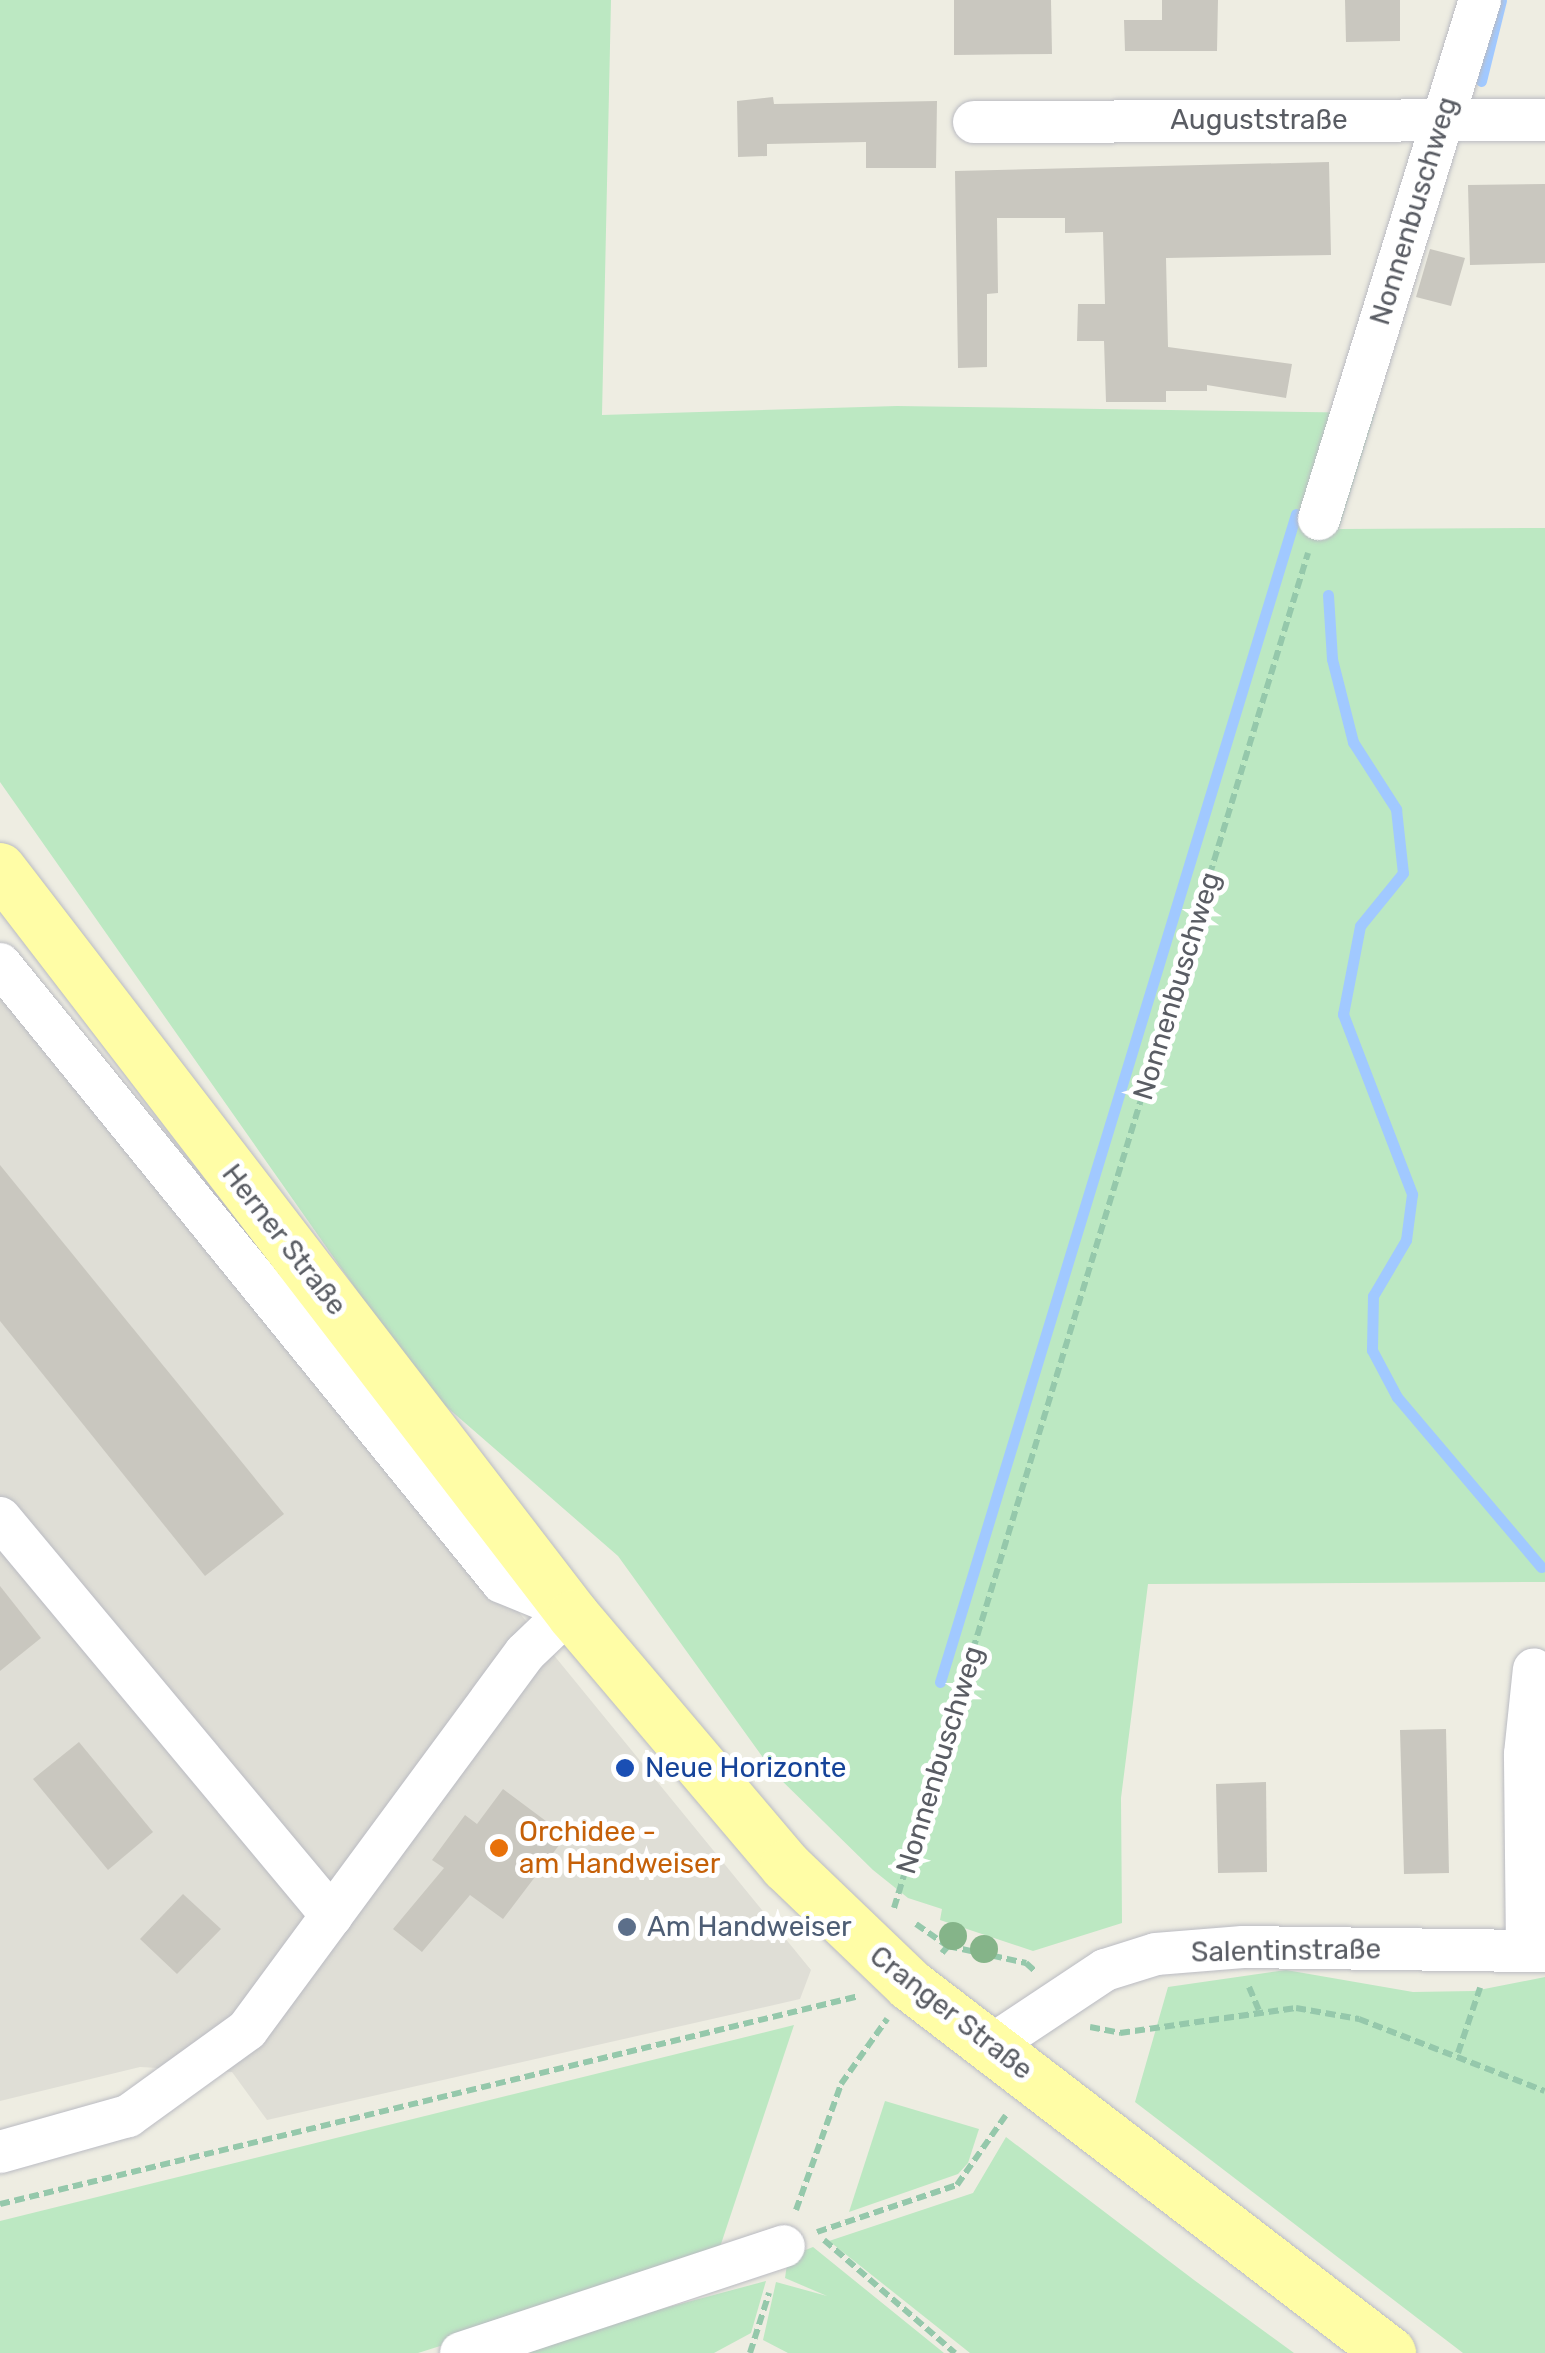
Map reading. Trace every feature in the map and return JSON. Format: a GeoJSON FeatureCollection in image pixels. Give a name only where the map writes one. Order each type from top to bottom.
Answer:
{"type":"FeatureCollection","features":[{"type":"Feature","properties":{"kind":"main road","name":"Herner Straße"},"geometry":{"type":"LineString","coordinates":[[0,869],[570,1610]]}},
{"type":"Feature","properties":{"kind":"main road","name":"Cranger Straße"},"geometry":{"type":"LineString","coordinates":[[570,1610],[786,1866],[910,1986],[1390,2353]]}},
{"type":"Feature","properties":{"kind":"street","name":"Nonnenbuschweg"},"geometry":{"type":"LineString","coordinates":[[1318,519],[1480,0]]}},
{"type":"Feature","properties":{"kind":"street","name":"Auguststraße"},"geometry":{"type":"LineString","coordinates":[[974,122],[1545,120]]}},
{"type":"Feature","properties":{"kind":"street"},"geometry":{"type":"LineString","coordinates":[[0,964],[502,1582],[570,1610],[525,1653],[247,2030],[128,2116],[0,2152]]}},
{"type":"Feature","properties":{"kind":"street"},"geometry":{"type":"LineString","coordinates":[[0,1518],[332,1916]]}},
{"type":"Feature","properties":{"kind":"street"},"geometry":{"type":"LineString","coordinates":[[1520,1951],[1525,1754],[1534,1670]]}},
{"type":"Feature","properties":{"kind":"street","name":"Salentinstraße"},"geometry":{"type":"LineString","coordinates":[[992,2045],[1105,1970],[1156,1954],[1520,1951]]}},
{"type":"Feature","properties":{"kind":"street"},"geometry":{"type":"LineString","coordinates":[[460,2353],[791,2252]]}},
{"type":"Feature","properties":{"kind":"path","name":"Nonnenbuschweg"},"geometry":{"type":"LineString","coordinates":[[948,1946],[894,1908],[1318,519]]}},
{"type":"Feature","properties":{"kind":"path"},"geometry":{"type":"LineString","coordinates":[[1458,2052],[1520,1951]]}},
{"type":"Feature","properties":{"kind":"path"},"geometry":{"type":"LineString","coordinates":[[751,2353],[791,2252],[841,2084],[910,1986]]}},
{"type":"Feature","properties":{"kind":"path"},"geometry":{"type":"LineString","coordinates":[[0,2204],[636,2051]]}},
{"type":"Feature","properties":{"kind":"path"},"geometry":{"type":"LineString","coordinates":[[791,2252],[957,2185],[1033,2077]]}},
{"type":"Feature","properties":{"kind":"path"},"geometry":{"type":"LineString","coordinates":[[791,2252],[955,2353]]}},
{"type":"Feature","properties":{"kind":"shaded area"},"geometry":{"type":"Polygon","coordinates":[[[0,977],[811,1970],[800,1999],[267,2120],[232,2072],[140,2067],[0,2101],[0,977]]]}},
{"type":"Feature","properties":{"kind":"green space"},"geometry":{"type":"Polygon","coordinates":[[[0,0],[611,0],[602,415],[897,406],[1375,413],[1339,529],[1545,528],[1545,1582],[1148,1584],[1121,1798],[1122,1923],[1033,1951],[940,1920],[942,1909],[908,1898],[873,1870],[774,1773],[618,1556],[426,1389],[0,782],[0,0]]]}},
{"type":"Feature","properties":{"kind":"green space"},"geometry":{"type":"Polygon","coordinates":[[[1286,1970],[1413,1992],[1474,1991],[1545,1977],[1545,2353],[1463,2353],[1135,2102],[1168,1987],[1286,1970]]]}},
{"type":"Feature","properties":{"kind":"green space"},"geometry":{"type":"Polygon","coordinates":[[[794,2025],[716,2259],[418,2353],[0,2353],[0,2221],[794,2025]]]}},
{"type":"Feature","properties":{"kind":"green space"},"geometry":{"type":"Polygon","coordinates":[[[885,2101],[979,2129],[968,2163],[958,2174],[849,2212],[885,2101]]]}},
{"type":"Feature","properties":{"kind":"green space"},"geometry":{"type":"Polygon","coordinates":[[[1006,2137],[1294,2353],[970,2353],[829,2241],[973,2193],[1006,2137]]]}},
{"type":"Feature","properties":{"kind":"green space"},"geometry":{"type":"Polygon","coordinates":[[[813,2247],[944,2353],[788,2353],[763,2340],[776,2282],[827,2296],[785,2278],[788,2257],[813,2247]]]}},
{"type":"Feature","properties":{"kind":"green space"},"geometry":{"type":"Polygon","coordinates":[[[766,2281],[751,2333],[714,2353],[497,2353],[766,2281]]]}},
{"type":"Feature","properties":{"kind":"building"},"geometry":{"type":"Polygon","coordinates":[[[954,0],[1051,0],[1052,54],[954,55],[954,0]]]}},
{"type":"Feature","properties":{"kind":"building"},"geometry":{"type":"Polygon","coordinates":[[[1162,0],[1218,0],[1217,51],[1125,51],[1124,20],[1162,20],[1162,0]]]}},
{"type":"Feature","properties":{"kind":"building"},"geometry":{"type":"Polygon","coordinates":[[[1345,0],[1400,0],[1400,41],[1346,42],[1345,0]]]}},
{"type":"Feature","properties":{"kind":"building"},"geometry":{"type":"Polygon","coordinates":[[[773,97],[774,104],[937,101],[936,168],[866,168],[866,142],[767,144],[767,156],[738,157],[737,101],[773,97]]]}},
{"type":"Feature","properties":{"kind":"building"},"geometry":{"type":"Polygon","coordinates":[[[1329,162],[1331,255],[1166,258],[1168,347],[1292,364],[1286,398],[1207,385],[1207,391],[1166,391],[1166,402],[1106,402],[1104,341],[1077,341],[1078,304],[1105,304],[1103,232],[1065,233],[1065,218],[997,218],[998,293],[987,294],[987,367],[958,368],[955,171],[1329,162]]]}},
{"type":"Feature","properties":{"kind":"building"},"geometry":{"type":"Polygon","coordinates":[[[1545,184],[1545,263],[1470,265],[1468,185],[1545,184]]]}},
{"type":"Feature","properties":{"kind":"building"},"geometry":{"type":"Polygon","coordinates":[[[1430,249],[1465,258],[1451,306],[1416,297],[1430,249]]]}},
{"type":"Feature","properties":{"kind":"building"},"geometry":{"type":"Polygon","coordinates":[[[0,1165],[284,1514],[205,1576],[0,1321],[0,1165]]]}},
{"type":"Feature","properties":{"kind":"building"},"geometry":{"type":"Polygon","coordinates":[[[0,1586],[41,1638],[0,1671],[0,1586]]]}},
{"type":"Feature","properties":{"kind":"building"},"geometry":{"type":"Polygon","coordinates":[[[1446,1729],[1449,1873],[1404,1874],[1400,1730],[1446,1729]]]}},
{"type":"Feature","properties":{"kind":"building"},"geometry":{"type":"Polygon","coordinates":[[[79,1742],[153,1832],[108,1870],[33,1779],[79,1742]]]}},
{"type":"Feature","properties":{"kind":"building"},"geometry":{"type":"Polygon","coordinates":[[[1266,1782],[1267,1872],[1218,1873],[1216,1784],[1266,1782]]]}},
{"type":"Feature","properties":{"kind":"building","name":"Orchidee - am Handweiser"},"geometry":{"type":"Polygon","coordinates":[[[503,1789],[566,1836],[503,1919],[470,1895],[422,1952],[393,1929],[444,1868],[432,1860],[465,1815],[477,1824],[503,1789]]]}},
{"type":"Feature","properties":{"kind":"building"},"geometry":{"type":"Polygon","coordinates":[[[183,1894],[221,1929],[177,1974],[140,1939],[183,1894]]]}},
{"type":"Feature","properties":{"kind":"waterway"},"geometry":{"type":"LineString","coordinates":[[1481,81],[1501,0]]}},
{"type":"Feature","properties":{"kind":"waterway"},"geometry":{"type":"LineString","coordinates":[[940,1682],[1296,514]]}},
{"type":"Feature","properties":{"kind":"waterway"},"geometry":{"type":"LineString","coordinates":[[1328,595],[1332,659],[1353,742],[1396,809],[1403,873],[1360,926],[1343,1014],[1412,1194],[1406,1240],[1373,1296],[1372,1350],[1397,1397],[1541,1567]]}},
{"type":"Feature","properties":{"kind":"place","name":"Neue Horizonte"},"geometry":{"type":"Point","coordinates":[625,1768]}},
{"type":"Feature","properties":{"kind":"place","name":"Orchidee - am Handweiser"},"geometry":{"type":"Point","coordinates":[499,1848]}},
{"type":"Feature","properties":{"kind":"place","name":"Am Handweiser"},"geometry":{"type":"Point","coordinates":[627,1927]}}]}
